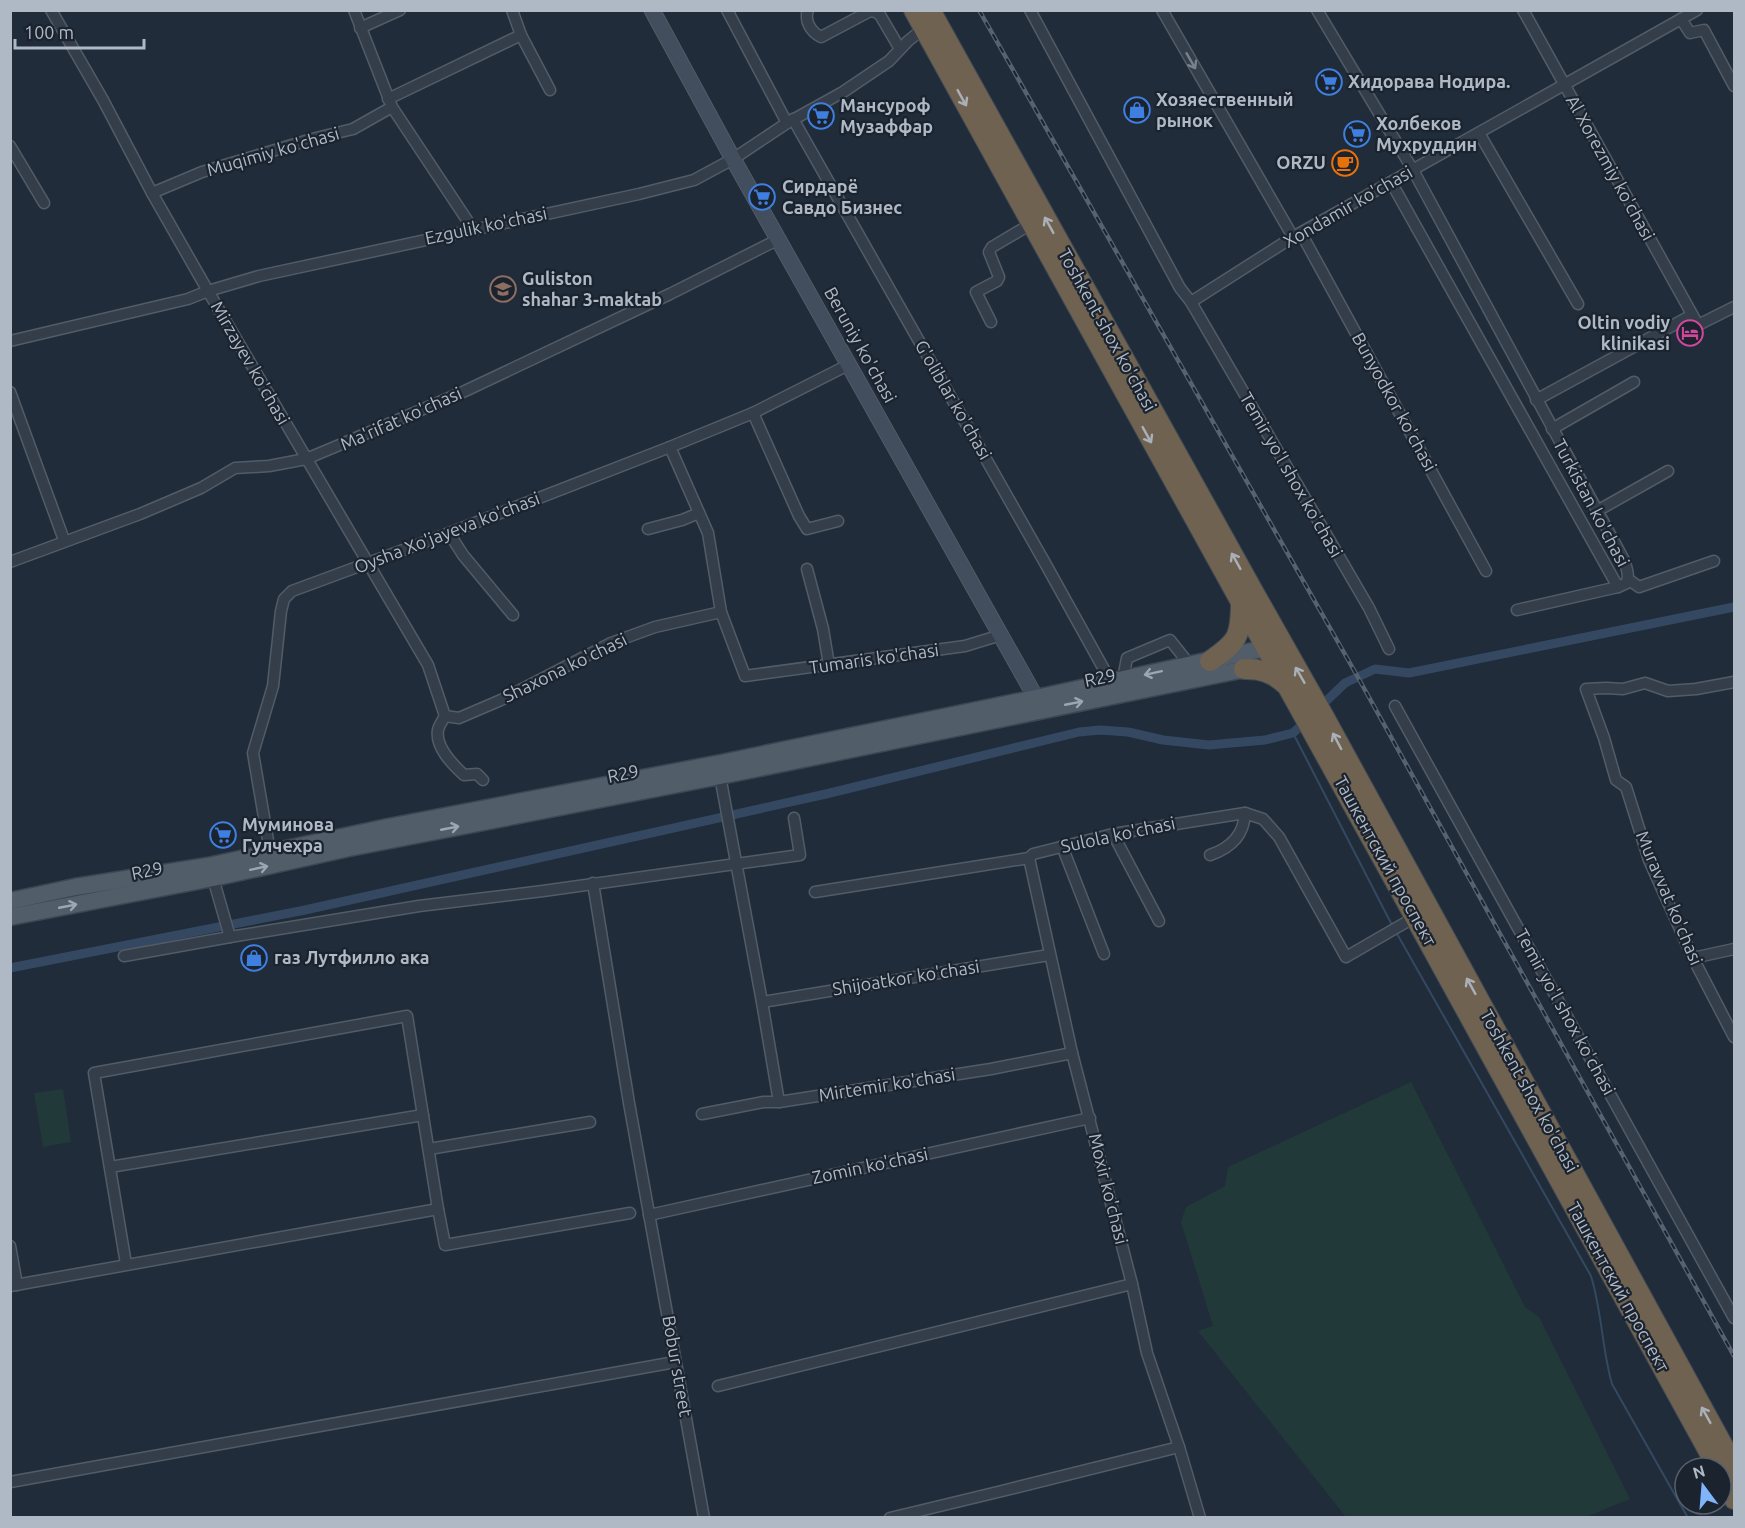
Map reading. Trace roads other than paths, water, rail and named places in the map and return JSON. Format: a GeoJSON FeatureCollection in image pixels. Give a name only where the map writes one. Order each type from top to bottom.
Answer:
{"type":"FeatureCollection","features":[{"type":"Feature","properties":{"kind":"highway","name":"Toshkent shox ko'chasi"},"geometry":{"type":"LineString","coordinates":[[914,10],[927,19],[1247,598]]}},
{"type":"Feature","properties":{"kind":"highway","name":"Toshkent shox ko'chasi"},"geometry":{"type":"LineString","coordinates":[[927,19],[1031,224],[1247,598]]}},
{"type":"Feature","properties":{"kind":"highway"},"geometry":{"type":"LineString","coordinates":[[1247,598],[1275,653],[1313,715]]}},
{"type":"Feature","properties":{"kind":"highway"},"geometry":{"type":"LineString","coordinates":[[1210,661],[1225,651],[1236,638],[1247,598]]}},
{"type":"Feature","properties":{"kind":"highway"},"geometry":{"type":"LineString","coordinates":[[1275,653],[1288,687]]}},
{"type":"Feature","properties":{"kind":"highway"},"geometry":{"type":"LineString","coordinates":[[1244,669],[1257,669],[1276,676],[1313,715]]}},
{"type":"Feature","properties":{"kind":"highway","name":"Toshkent shox ko'chasi"},"geometry":{"type":"LineString","coordinates":[[1313,715],[1734,1466]]}},
{"type":"Feature","properties":{"kind":"highway","name":"Ташкентский проспект"},"geometry":{"type":"LineString","coordinates":[[1313,715],[1408,922],[1711,1456]]}},
{"type":"Feature","properties":{"kind":"main road","name":"R29"},"geometry":{"type":"LineString","coordinates":[[10,901],[74,882],[208,866],[400,825],[721,764],[1210,661],[1275,653]]}},
{"type":"Feature","properties":{"kind":"main road","name":"R29"},"geometry":{"type":"LineString","coordinates":[[10,917],[1244,669],[1275,653]]}},
{"type":"Feature","properties":{"kind":"street","name":"Mirzayev ko'chasi"},"geometry":{"type":"LineString","coordinates":[[51,10],[208,291],[428,666],[445,716]]}},
{"type":"Feature","properties":{"kind":"street"},"geometry":{"type":"LineString","coordinates":[[354,10],[390,103],[473,229]]}},
{"type":"Feature","properties":{"kind":"street"},"geometry":{"type":"LineString","coordinates":[[360,28],[400,10]]}},
{"type":"Feature","properties":{"kind":"street"},"geometry":{"type":"LineString","coordinates":[[512,10],[521,34],[550,90]]}},
{"type":"Feature","properties":{"kind":"street","name":"Beruniy ko'chasi"},"geometry":{"type":"LineString","coordinates":[[651,10],[1036,698]]}},
{"type":"Feature","properties":{"kind":"street","name":"G'oliblar ko'chasi"},"geometry":{"type":"LineString","coordinates":[[727,10],[1045,563],[1117,681]]}},
{"type":"Feature","properties":{"kind":"street"},"geometry":{"type":"LineString","coordinates":[[808,10],[807,23],[815,34],[821,37],[870,11],[876,12],[900,49]]}},
{"type":"Feature","properties":{"kind":"street","name":"Temir yo'l shox ko'chasi"},"geometry":{"type":"LineString","coordinates":[[1030,10],[1180,288],[1191,302],[1369,608],[1389,649]]}},
{"type":"Feature","properties":{"kind":"street","name":"Bunyodkor ko'chasi"},"geometry":{"type":"LineString","coordinates":[[1162,10],[1297,235],[1486,571]]}},
{"type":"Feature","properties":{"kind":"street","name":"Turkistan ko'chasi"},"geometry":{"type":"LineString","coordinates":[[1317,10],[1413,170],[1598,511],[1624,560],[1629,574],[1627,583],[1618,587],[1391,182]]}},
{"type":"Feature","properties":{"kind":"street","name":"Al Xorezmiy ko'chasi"},"geometry":{"type":"LineString","coordinates":[[1523,10],[1695,320]]}},
{"type":"Feature","properties":{"kind":"street","name":"Xondamir ko'chasi"},"geometry":{"type":"LineString","coordinates":[[1191,302],[1297,235],[1697,10]]}},
{"type":"Feature","properties":{"kind":"street","name":"Ezgulik ko'chasi"},"geometry":{"type":"LineString","coordinates":[[11,341],[188,298],[259,276],[639,194],[694,180],[733,159],[790,121],[843,92],[889,61],[927,19]]}},
{"type":"Feature","properties":{"kind":"street"},"geometry":{"type":"LineString","coordinates":[[1681,19],[1690,33],[1704,30],[1734,86]]}},
{"type":"Feature","properties":{"kind":"street","name":"Muqimiy ko'chasi"},"geometry":{"type":"LineString","coordinates":[[152,193],[202,172],[353,129],[390,103],[521,34]]}},
{"type":"Feature","properties":{"kind":"street"},"geometry":{"type":"LineString","coordinates":[[1479,133],[1578,304]]}},
{"type":"Feature","properties":{"kind":"street"},"geometry":{"type":"LineString","coordinates":[[10,146],[44,202]]}},
{"type":"Feature","properties":{"kind":"street"},"geometry":{"type":"LineString","coordinates":[[991,322],[976,292],[997,281],[999,277],[989,252],[992,247],[1031,224]]}},
{"type":"Feature","properties":{"kind":"street","name":"Ma'rifat ko'chasi"},"geometry":{"type":"LineString","coordinates":[[10,562],[64,540],[140,514],[201,488],[235,468],[269,466],[306,459],[465,391],[670,294],[779,239]]}},
{"type":"Feature","properties":{"kind":"street"},"geometry":{"type":"LineString","coordinates":[[1536,400],[1695,320],[1734,307]]}},
{"type":"Feature","properties":{"kind":"street","name":"Oysha Xo'jayeva ko'chasi"},"geometry":{"type":"LineString","coordinates":[[270,852],[253,753],[273,686],[281,611],[284,599],[292,591],[368,564],[670,447],[753,413],[848,365]]}},
{"type":"Feature","properties":{"kind":"street"},"geometry":{"type":"LineString","coordinates":[[1552,429],[1635,382]]}},
{"type":"Feature","properties":{"kind":"street"},"geometry":{"type":"LineString","coordinates":[[10,392],[64,540]]}},
{"type":"Feature","properties":{"kind":"street"},"geometry":{"type":"LineString","coordinates":[[753,413],[798,516],[807,528],[838,521]]}},
{"type":"Feature","properties":{"kind":"street"},"geometry":{"type":"LineString","coordinates":[[670,447],[708,533],[721,612]]}},
{"type":"Feature","properties":{"kind":"street"},"geometry":{"type":"LineString","coordinates":[[1598,511],[1668,471]]}},
{"type":"Feature","properties":{"kind":"street"},"geometry":{"type":"LineString","coordinates":[[648,529],[699,513]]}},
{"type":"Feature","properties":{"kind":"street"},"geometry":{"type":"LineString","coordinates":[[449,533],[463,555],[513,615]]}},
{"type":"Feature","properties":{"kind":"street"},"geometry":{"type":"LineString","coordinates":[[1628,579],[1640,587],[1714,561]]}},
{"type":"Feature","properties":{"kind":"street"},"geometry":{"type":"LineString","coordinates":[[807,569],[824,629],[829,665]]}},
{"type":"Feature","properties":{"kind":"street"},"geometry":{"type":"LineString","coordinates":[[1516,610],[1618,587]]}},
{"type":"Feature","properties":{"kind":"street","name":"Tumaris ko'chasi"},"geometry":{"type":"LineString","coordinates":[[721,612],[745,676],[965,646],[1001,635]]}},
{"type":"Feature","properties":{"kind":"street","name":"Shaxona ko'chasi"},"geometry":{"type":"LineString","coordinates":[[445,716],[459,718],[501,700],[610,643],[655,627],[721,612]]}},
{"type":"Feature","properties":{"kind":"street"},"geometry":{"type":"LineString","coordinates":[[1117,681],[1127,658],[1170,640],[1190,665]]}},
{"type":"Feature","properties":{"kind":"street","name":"Muravvat ko'chasi"},"geometry":{"type":"LineString","coordinates":[[1734,682],[1696,689],[1668,691],[1645,683],[1623,689],[1586,690],[1604,738],[1616,780],[1626,787],[1649,860],[1693,958],[1734,1037]]}},
{"type":"Feature","properties":{"kind":"street","name":"Temir yo'l shox ko'chasi"},"geometry":{"type":"LineString","coordinates":[[1395,706],[1734,1318]]}},
{"type":"Feature","properties":{"kind":"street"},"geometry":{"type":"LineString","coordinates":[[445,716],[438,730],[440,744],[449,762],[464,775],[477,774],[483,780]]}},
{"type":"Feature","properties":{"kind":"street"},"geometry":{"type":"LineString","coordinates":[[720,776],[779,1102]]}},
{"type":"Feature","properties":{"kind":"street"},"geometry":{"type":"LineString","coordinates":[[1210,855],[1220,852],[1236,839],[1244,824],[1245,813],[1263,819],[1279,837],[1346,957],[1408,922]]}},
{"type":"Feature","properties":{"kind":"street","name":"Sulola ko'chasi"},"geometry":{"type":"LineString","coordinates":[[815,892],[1029,858],[1032,854],[1113,834],[1245,813]]}},
{"type":"Feature","properties":{"kind":"street"},"geometry":{"type":"LineString","coordinates":[[124,956],[229,935],[400,909],[800,855],[794,818]]}},
{"type":"Feature","properties":{"kind":"street"},"geometry":{"type":"LineString","coordinates":[[1113,834],[1159,921]]}},
{"type":"Feature","properties":{"kind":"street"},"geometry":{"type":"LineString","coordinates":[[1062,846],[1104,954]]}},
{"type":"Feature","properties":{"kind":"street","name":"Moxir ko'chasi"},"geometry":{"type":"LineString","coordinates":[[1029,858],[1072,1053],[1132,1284],[1147,1353],[1200,1518]]}},
{"type":"Feature","properties":{"kind":"street"},"geometry":{"type":"LineString","coordinates":[[213,878],[229,935]]}},
{"type":"Feature","properties":{"kind":"street","name":"Bobur street"},"geometry":{"type":"LineString","coordinates":[[593,883],[649,1215],[704,1518]]}},
{"type":"Feature","properties":{"kind":"street"},"geometry":{"type":"LineString","coordinates":[[1693,958],[1734,949]]}},
{"type":"Feature","properties":{"kind":"street","name":"Shijoatkor ko'chasi"},"geometry":{"type":"LineString","coordinates":[[762,1002],[1049,955]]}},
{"type":"Feature","properties":{"kind":"street"},"geometry":{"type":"LineString","coordinates":[[126,1264],[94,1072],[407,1016],[445,1245],[630,1213]]}},
{"type":"Feature","properties":{"kind":"street","name":"Mirtemir ko'chasi"},"geometry":{"type":"LineString","coordinates":[[702,1114],[764,1102],[779,1102],[991,1069],[1072,1053]]}},
{"type":"Feature","properties":{"kind":"street"},"geometry":{"type":"LineString","coordinates":[[110,1167],[423,1115]]}},
{"type":"Feature","properties":{"kind":"street","name":"Zomin ko'chasi"},"geometry":{"type":"LineString","coordinates":[[649,1215],[1090,1118]]}},
{"type":"Feature","properties":{"kind":"street"},"geometry":{"type":"LineString","coordinates":[[429,1149],[590,1122]]}},
{"type":"Feature","properties":{"kind":"street"},"geometry":{"type":"LineString","coordinates":[[10,1246],[14,1285],[438,1209]]}},
{"type":"Feature","properties":{"kind":"street"},"geometry":{"type":"LineString","coordinates":[[718,1386],[1132,1284]]}},
{"type":"Feature","properties":{"kind":"street"},"geometry":{"type":"LineString","coordinates":[[10,1482],[675,1362]]}},
{"type":"Feature","properties":{"kind":"street"},"geometry":{"type":"LineString","coordinates":[[890,1518],[1179,1447]]}},
{"type":"Feature","properties":{"kind":"waterway"},"geometry":{"type":"LineString","coordinates":[[1319,708],[1345,683],[1375,669],[1409,673],[1734,607]]}},
{"type":"Feature","properties":{"kind":"waterway"},"geometry":{"type":"LineString","coordinates":[[10,968],[305,910],[826,794],[1079,732],[1100,730],[1128,732],[1163,740],[1209,745],[1265,740],[1293,733],[1307,720]]}},
{"type":"Feature","properties":{"kind":"waterway"},"geometry":{"type":"LineString","coordinates":[[1293,733],[1392,925]]}},
{"type":"Feature","properties":{"kind":"waterway"},"geometry":{"type":"LineString","coordinates":[[1396,932],[1591,1276],[1612,1384],[1688,1518]]}},
{"type":"Feature","properties":{"kind":"railway"},"geometry":{"type":"LineString","coordinates":[[979,10],[1355,672],[1734,1356]]}},
{"type":"Feature","properties":{"kind":"place","name":"Хидорава Нодира."},"geometry":{"type":"Point","coordinates":[1329,82]}},
{"type":"Feature","properties":{"kind":"place","name":"Хозяественный рынок"},"geometry":{"type":"Point","coordinates":[1137,110]}},
{"type":"Feature","properties":{"kind":"place","name":"Мансуроф Музаффар"},"geometry":{"type":"Point","coordinates":[821,116]}},
{"type":"Feature","properties":{"kind":"place","name":"Холбеков Мухруддин"},"geometry":{"type":"Point","coordinates":[1357,134]}},
{"type":"Feature","properties":{"kind":"place","name":"ORZU"},"geometry":{"type":"Point","coordinates":[1345,163]}},
{"type":"Feature","properties":{"kind":"place","name":"Сирдарё Савдо Бизнес"},"geometry":{"type":"Point","coordinates":[762,197]}},
{"type":"Feature","properties":{"kind":"place","name":"Guliston shahar 3-maktab"},"geometry":{"type":"Point","coordinates":[503,289]}},
{"type":"Feature","properties":{"kind":"place","name":"Oltin vodiy klinikasi"},"geometry":{"type":"Point","coordinates":[1690,333]}},
{"type":"Feature","properties":{"kind":"place","name":"Муминова Гулчехра"},"geometry":{"type":"Point","coordinates":[223,835]}},
{"type":"Feature","properties":{"kind":"place","name":"газ Лутфилло ака"},"geometry":{"type":"Point","coordinates":[254,958]}}]}
